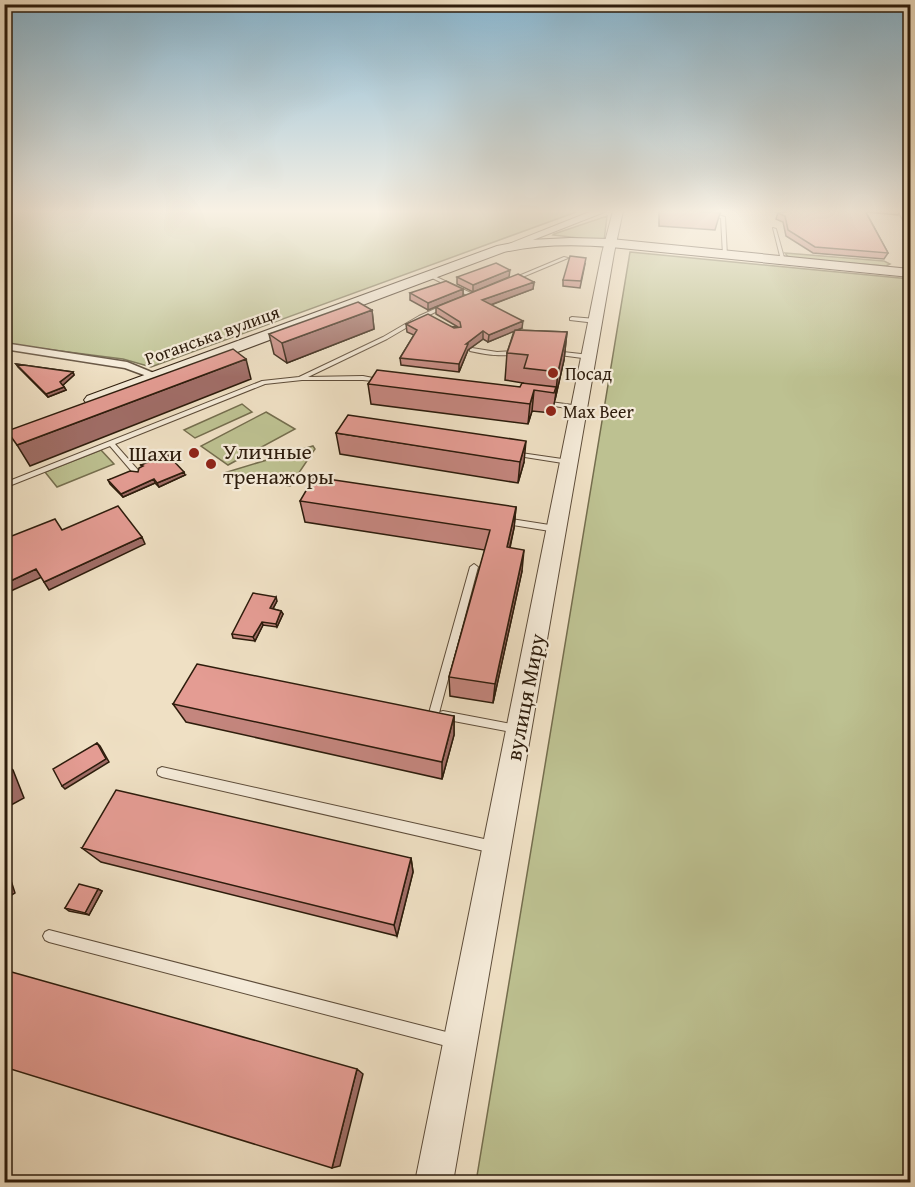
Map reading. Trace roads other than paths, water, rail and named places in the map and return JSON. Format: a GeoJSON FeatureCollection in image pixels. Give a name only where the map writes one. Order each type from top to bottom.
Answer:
{"type":"FeatureCollection","features":[{"type":"Feature","properties":{"kind":"main road","name":"Роганська вулиця"},"geometry":{"type":"LineString","coordinates":[[80,405],[454,266]]}},
{"type":"Feature","properties":{"kind":"main road"},"geometry":{"type":"LineString","coordinates":[[845,266],[910,273]]}},
{"type":"Feature","properties":{"kind":"street","name":"вулиця Миру"},"geometry":{"type":"LineString","coordinates":[[434,1182],[607,266]]}},
{"type":"Feature","properties":{"kind":"street"},"geometry":{"type":"LineString","coordinates":[[4,346],[127,364],[155,376]]}},
{"type":"Feature","properties":{"kind":"lane"},"geometry":{"type":"LineString","coordinates":[[503,283],[545,266]]}},
{"type":"Feature","properties":{"kind":"lane"},"geometry":{"type":"LineString","coordinates":[[430,275],[469,296],[482,291]]}},
{"type":"Feature","properties":{"kind":"lane"},"geometry":{"type":"LineString","coordinates":[[300,379],[457,301]]}},
{"type":"Feature","properties":{"kind":"lane"},"geometry":{"type":"LineString","coordinates":[[425,315],[433,319]]}},
{"type":"Feature","properties":{"kind":"lane"},"geometry":{"type":"LineString","coordinates":[[572,319],[596,321]]}},
{"type":"Feature","properties":{"kind":"lane"},"geometry":{"type":"LineString","coordinates":[[471,350],[506,354],[523,351]]}},
{"type":"Feature","properties":{"kind":"lane"},"geometry":{"type":"LineString","coordinates":[[544,352],[590,357]]}},
{"type":"Feature","properties":{"kind":"lane"},"geometry":{"type":"LineString","coordinates":[[4,486],[264,382],[363,378],[389,382]]}},
{"type":"Feature","properties":{"kind":"lane"},"geometry":{"type":"LineString","coordinates":[[536,402],[581,408]]}},
{"type":"Feature","properties":{"kind":"lane"},"geometry":{"type":"LineString","coordinates":[[111,443],[136,472]]}},
{"type":"Feature","properties":{"kind":"lane"},"geometry":{"type":"LineString","coordinates":[[510,454],[570,462]]}},
{"type":"Feature","properties":{"kind":"lane"},"geometry":{"type":"LineString","coordinates":[[497,520],[557,530]]}},
{"type":"Feature","properties":{"kind":"lane"},"geometry":{"type":"LineString","coordinates":[[474,567],[429,712],[519,729]]}},
{"type":"Feature","properties":{"kind":"lane"},"geometry":{"type":"LineString","coordinates":[[162,772],[497,848]]}},
{"type":"Feature","properties":{"kind":"lane"},"geometry":{"type":"LineString","coordinates":[[49,936],[460,1043]]}},
{"type":"Feature","properties":{"kind":"place","name":"Посад"},"geometry":{"type":"Point","coordinates":[553,373]}},
{"type":"Feature","properties":{"kind":"place","name":"Max Beer"},"geometry":{"type":"Point","coordinates":[551,411]}},
{"type":"Feature","properties":{"kind":"place","name":"Шахи"},"geometry":{"type":"Point","coordinates":[194,453]}},
{"type":"Feature","properties":{"kind":"place","name":"Уличные тренажоры"},"geometry":{"type":"Point","coordinates":[211,464]}}]}
